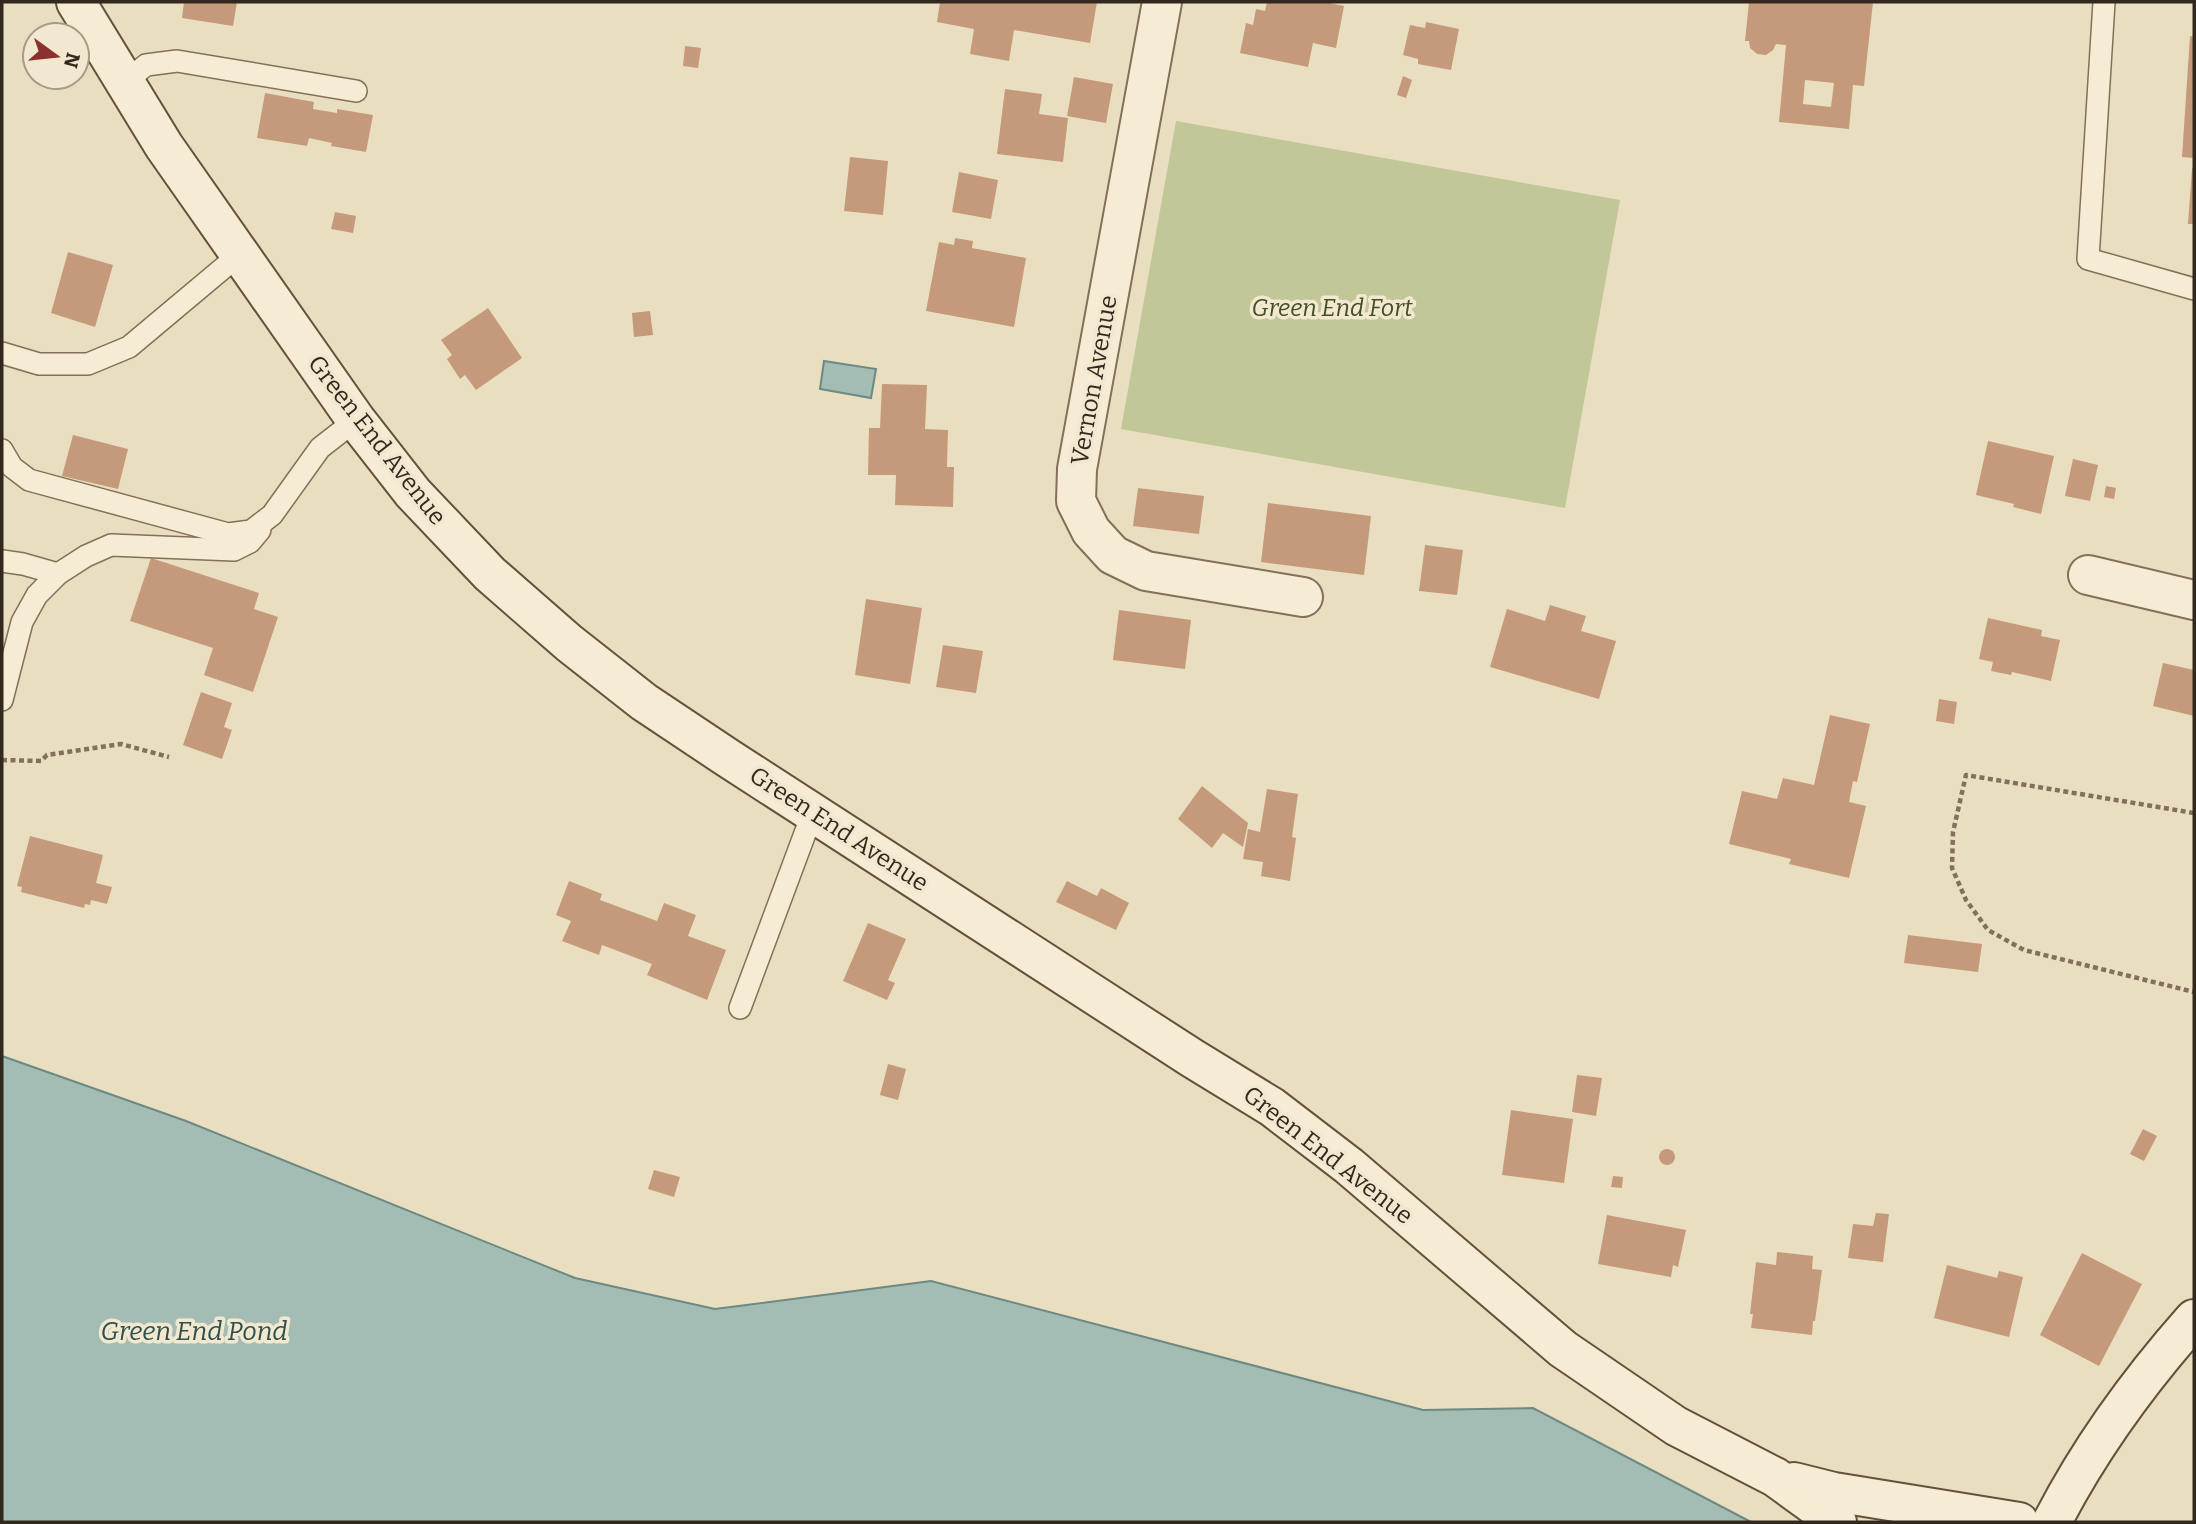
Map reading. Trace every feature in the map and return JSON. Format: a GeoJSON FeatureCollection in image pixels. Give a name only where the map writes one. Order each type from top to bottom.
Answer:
{"type":"FeatureCollection","features":[{"type":"Feature","properties":{"kind":"street","name":"Green End Avenue"},"geometry":{"type":"LineString","coordinates":[[76,2],[164,146],[356,420],[413,493],[490,574],[569,643],[643,702],[1192,1058],[1272,1107],[1349,1166],[1563,1349],[1676,1426],[1775,1477],[1837,1522]]}},
{"type":"Feature","properties":{"kind":"street","name":"Vernon Avenue"},"geometry":{"type":"LineString","coordinates":[[1162,2],[1077,469],[1076,501],[1091,531],[1113,555],[1146,571],[1303,597]]}},
{"type":"Feature","properties":{"kind":"street"},"geometry":{"type":"LineString","coordinates":[[2088,575],[2194,600]]}},
{"type":"Feature","properties":{"kind":"street"},"geometry":{"type":"LineString","coordinates":[[2052,1522],[2070,1487],[2112,1421],[2194,1318]]}},
{"type":"Feature","properties":{"kind":"street","name":"Green End Avenue"},"geometry":{"type":"LineString","coordinates":[[1775,1477],[1834,1492],[2019,1522]]}},
{"type":"Feature","properties":{"kind":"lane"},"geometry":{"type":"LineString","coordinates":[[2105,2],[2088,259],[2194,289]]}},
{"type":"Feature","properties":{"kind":"lane"},"geometry":{"type":"LineString","coordinates":[[125,82],[146,65],[177,61],[356,91]]}},
{"type":"Feature","properties":{"kind":"lane"},"geometry":{"type":"LineString","coordinates":[[2,353],[39,364],[88,364],[130,347],[240,254]]}},
{"type":"Feature","properties":{"kind":"lane"},"geometry":{"type":"LineString","coordinates":[[2,699],[22,622],[37,594],[58,574],[86,556],[111,545],[234,550],[250,542],[320,448],[356,420]]}},
{"type":"Feature","properties":{"kind":"lane"},"geometry":{"type":"LineString","coordinates":[[2,450],[12,467],[29,480],[228,534],[251,531],[272,515]]}},
{"type":"Feature","properties":{"kind":"lane"},"geometry":{"type":"LineString","coordinates":[[2,561],[58,574]]}},
{"type":"Feature","properties":{"kind":"lane"},"geometry":{"type":"LineString","coordinates":[[740,1008],[813,812]]}},
{"type":"Feature","properties":{"kind":"path"},"geometry":{"type":"LineString","coordinates":[[2,760],[41,761],[47,755],[121,744],[169,757]]}},
{"type":"Feature","properties":{"kind":"path"},"geometry":{"type":"LineString","coordinates":[[2194,813],[1966,775],[1953,832],[1952,868],[1966,900],[1988,930],[2024,950],[2194,992]]}},
{"type":"Feature","properties":{"kind":"green space","name":"Green End Fort"},"geometry":{"type":"Polygon","coordinates":[[[1176,121],[1620,200],[1565,508],[1121,429],[1176,121]]]}},
{"type":"Feature","properties":{"kind":"water"},"geometry":{"type":"Polygon","coordinates":[[[824,361],[876,369],[871,398],[820,389],[824,361]]]}},
{"type":"Feature","properties":{"kind":"water","name":"Green End Pond"},"geometry":{"type":"Polygon","coordinates":[[[2,1056],[186,1121],[575,1278],[715,1309],[931,1281],[1423,1410],[1533,1408],[1751,1522],[2,1522],[2,1056]]]}},
{"type":"Feature","properties":{"kind":"building"},"geometry":{"type":"Polygon","coordinates":[[[184,2],[237,2],[233,26],[182,18],[184,2]]]}},
{"type":"Feature","properties":{"kind":"building"},"geometry":{"type":"Polygon","coordinates":[[[940,2],[1097,2],[1090,43],[1014,30],[1009,61],[970,54],[974,29],[937,22],[940,2]]]}},
{"type":"Feature","properties":{"kind":"building"},"geometry":{"type":"Polygon","coordinates":[[[1267,2],[1324,2],[1344,6],[1336,48],[1313,43],[1308,67],[1240,53],[1246,23],[1253,25],[1256,9],[1265,11],[1267,2]]]}},
{"type":"Feature","properties":{"kind":"building"},"geometry":{"type":"Polygon","coordinates":[[[1749,2],[1873,2],[1864,86],[1853,85],[1849,129],[1779,122],[1786,45],[1776,44],[1766,55],[1757,54],[1750,48],[1749,41],[1745,41],[1749,2]],[[1805,80],[1803,104],[1831,107],[1834,83],[1805,80]]]}},
{"type":"Feature","properties":{"kind":"building"},"geometry":{"type":"Polygon","coordinates":[[[1426,22],[1459,29],[1451,70],[1418,64],[1418,59],[1403,55],[1410,25],[1425,28],[1426,22]]]}},
{"type":"Feature","properties":{"kind":"building"},"geometry":{"type":"Polygon","coordinates":[[[2190,36],[2194,37],[2194,158],[2182,157],[2190,36]]]}},
{"type":"Feature","properties":{"kind":"building"},"geometry":{"type":"Polygon","coordinates":[[[685,46],[701,48],[698,68],[683,66],[685,46]]]}},
{"type":"Feature","properties":{"kind":"building"},"geometry":{"type":"Polygon","coordinates":[[[1403,76],[1412,80],[1406,98],[1397,95],[1403,76]]]}},
{"type":"Feature","properties":{"kind":"building"},"geometry":{"type":"Polygon","coordinates":[[[1074,77],[1113,84],[1106,123],[1067,116],[1074,77]]]}},
{"type":"Feature","properties":{"kind":"building"},"geometry":{"type":"Polygon","coordinates":[[[1005,89],[1042,94],[1039,114],[1068,118],[1063,162],[997,154],[1005,89]]]}},
{"type":"Feature","properties":{"kind":"building"},"geometry":{"type":"Polygon","coordinates":[[[265,93],[314,102],[313,109],[337,113],[337,109],[373,115],[366,152],[331,146],[332,143],[309,138],[307,146],[257,138],[265,93]]]}},
{"type":"Feature","properties":{"kind":"building"},"geometry":{"type":"Polygon","coordinates":[[[850,157],[888,161],[883,215],[844,211],[850,157]]]}},
{"type":"Feature","properties":{"kind":"building"},"geometry":{"type":"Polygon","coordinates":[[[2192,168],[2194,224],[2188,224],[2192,168]]]}},
{"type":"Feature","properties":{"kind":"building"},"geometry":{"type":"Polygon","coordinates":[[[959,172],[998,180],[991,219],[952,212],[959,172]]]}},
{"type":"Feature","properties":{"kind":"building"},"geometry":{"type":"Polygon","coordinates":[[[335,212],[356,216],[353,233],[331,229],[335,212]]]}},
{"type":"Feature","properties":{"kind":"building"},"geometry":{"type":"Polygon","coordinates":[[[955,238],[973,241],[972,248],[1026,258],[1014,327],[926,311],[939,242],[954,245],[955,238]]]}},
{"type":"Feature","properties":{"kind":"building"},"geometry":{"type":"Polygon","coordinates":[[[68,252],[113,265],[95,327],[51,313],[68,252]]]}},
{"type":"Feature","properties":{"kind":"building"},"geometry":{"type":"Polygon","coordinates":[[[488,308],[522,358],[476,390],[465,375],[460,379],[447,359],[452,355],[441,340],[488,308]]]}},
{"type":"Feature","properties":{"kind":"building"},"geometry":{"type":"Polygon","coordinates":[[[650,311],[653,335],[634,337],[632,313],[650,311]]]}},
{"type":"Feature","properties":{"kind":"building"},"geometry":{"type":"Polygon","coordinates":[[[882,384],[927,385],[925,429],[948,430],[947,467],[954,467],[953,507],[895,505],[896,475],[868,475],[869,428],[880,428],[882,384]]]}},
{"type":"Feature","properties":{"kind":"building"},"geometry":{"type":"Polygon","coordinates":[[[73,435],[128,449],[118,489],[62,476],[73,435]]]}},
{"type":"Feature","properties":{"kind":"building"},"geometry":{"type":"Polygon","coordinates":[[[1988,441],[2054,456],[2041,514],[1976,495],[1988,441]]]}},
{"type":"Feature","properties":{"kind":"building"},"geometry":{"type":"Polygon","coordinates":[[[2073,459],[2098,465],[2090,501],[2065,496],[2073,459]]]}},
{"type":"Feature","properties":{"kind":"building"},"geometry":{"type":"Polygon","coordinates":[[[2106,486],[2116,488],[2114,499],[2104,497],[2106,486]]]}},
{"type":"Feature","properties":{"kind":"building"},"geometry":{"type":"Polygon","coordinates":[[[1138,488],[1204,496],[1199,534],[1133,526],[1138,488]]]}},
{"type":"Feature","properties":{"kind":"building"},"geometry":{"type":"Polygon","coordinates":[[[1268,503],[1371,516],[1364,575],[1261,562],[1268,503]]]}},
{"type":"Feature","properties":{"kind":"building"},"geometry":{"type":"Polygon","coordinates":[[[1425,545],[1463,550],[1457,595],[1419,591],[1425,545]]]}},
{"type":"Feature","properties":{"kind":"building"},"geometry":{"type":"Polygon","coordinates":[[[151,558],[259,593],[254,609],[278,617],[253,692],[204,675],[213,648],[130,621],[151,558]]]}},
{"type":"Feature","properties":{"kind":"building"},"geometry":{"type":"Polygon","coordinates":[[[866,599],[922,608],[910,684],[855,675],[866,599]]]}},
{"type":"Feature","properties":{"kind":"building"},"geometry":{"type":"Polygon","coordinates":[[[1550,605],[1586,616],[1581,631],[1616,641],[1599,699],[1490,667],[1507,609],[1545,621],[1550,605]]]}},
{"type":"Feature","properties":{"kind":"building"},"geometry":{"type":"Polygon","coordinates":[[[1119,610],[1191,620],[1185,669],[1113,660],[1119,610]]]}},
{"type":"Feature","properties":{"kind":"building"},"geometry":{"type":"Polygon","coordinates":[[[1988,618],[2042,630],[2041,636],[2060,640],[2051,681],[2012,672],[2011,675],[1991,671],[1993,662],[1979,659],[1988,618]]]}},
{"type":"Feature","properties":{"kind":"building"},"geometry":{"type":"Polygon","coordinates":[[[943,645],[983,651],[976,693],[936,687],[943,645]]]}},
{"type":"Feature","properties":{"kind":"building"},"geometry":{"type":"Polygon","coordinates":[[[2163,663],[2194,670],[2194,716],[2153,706],[2163,663]]]}},
{"type":"Feature","properties":{"kind":"building"},"geometry":{"type":"Polygon","coordinates":[[[201,692],[232,703],[224,727],[232,730],[222,759],[183,745],[201,692]]]}},
{"type":"Feature","properties":{"kind":"building"},"geometry":{"type":"Polygon","coordinates":[[[1939,699],[1957,702],[1954,724],[1936,721],[1939,699]]]}},
{"type":"Feature","properties":{"kind":"building"},"geometry":{"type":"Polygon","coordinates":[[[1830,715],[1870,724],[1857,782],[1853,781],[1849,802],[1866,806],[1849,878],[1789,864],[1791,859],[1729,844],[1742,791],[1777,799],[1783,778],[1814,785],[1830,715]]]}},
{"type":"Feature","properties":{"kind":"building"},"geometry":{"type":"Polygon","coordinates":[[[1202,786],[1248,823],[1243,847],[1223,833],[1212,848],[1178,819],[1202,786]]]}},
{"type":"Feature","properties":{"kind":"building"},"geometry":{"type":"Polygon","coordinates":[[[1267,789],[1298,794],[1290,881],[1261,876],[1263,862],[1243,859],[1248,829],[1260,832],[1267,789]]]}},
{"type":"Feature","properties":{"kind":"building"},"geometry":{"type":"Polygon","coordinates":[[[30,836],[103,855],[96,883],[112,887],[107,904],[91,900],[90,905],[85,904],[84,908],[21,892],[22,887],[17,886],[30,836]]]}},
{"type":"Feature","properties":{"kind":"building"},"geometry":{"type":"Polygon","coordinates":[[[569,881],[602,894],[600,900],[657,921],[664,903],[696,915],[688,936],[726,950],[707,1000],[647,975],[652,964],[602,945],[599,955],[562,941],[571,921],[556,915],[569,881]]]}},
{"type":"Feature","properties":{"kind":"building"},"geometry":{"type":"Polygon","coordinates":[[[1067,881],[1097,896],[1101,888],[1129,903],[1116,930],[1056,902],[1067,881]]]}},
{"type":"Feature","properties":{"kind":"building"},"geometry":{"type":"Polygon","coordinates":[[[868,923],[906,939],[888,980],[895,983],[887,1000],[843,981],[868,923]]]}},
{"type":"Feature","properties":{"kind":"building"},"geometry":{"type":"Polygon","coordinates":[[[1908,935],[1982,944],[1978,972],[1904,963],[1908,935]]]}},
{"type":"Feature","properties":{"kind":"building"},"geometry":{"type":"Polygon","coordinates":[[[888,1064],[906,1069],[898,1100],[880,1095],[888,1064]]]}},
{"type":"Feature","properties":{"kind":"building"},"geometry":{"type":"Polygon","coordinates":[[[1577,1075],[1602,1078],[1596,1116],[1572,1112],[1577,1075]]]}},
{"type":"Feature","properties":{"kind":"building"},"geometry":{"type":"Polygon","coordinates":[[[1511,1110],[1573,1119],[1564,1183],[1502,1175],[1511,1110]]]}},
{"type":"Feature","properties":{"kind":"building"},"geometry":{"type":"Polygon","coordinates":[[[2143,1129],[2157,1136],[2144,1161],[2130,1154],[2143,1129]]]}},
{"type":"Feature","properties":{"kind":"building"},"geometry":{"type":"Polygon","coordinates":[[[1664,1149],[1670,1149],[1675,1157],[1673,1163],[1664,1165],[1659,1160],[1659,1154],[1664,1149]]]}},
{"type":"Feature","properties":{"kind":"building"},"geometry":{"type":"Polygon","coordinates":[[[654,1170],[680,1177],[674,1197],[648,1189],[654,1170]]]}},
{"type":"Feature","properties":{"kind":"building"},"geometry":{"type":"Polygon","coordinates":[[[1613,1176],[1623,1177],[1622,1188],[1611,1187],[1613,1176]]]}},
{"type":"Feature","properties":{"kind":"building"},"geometry":{"type":"Polygon","coordinates":[[[1876,1213],[1889,1214],[1883,1262],[1848,1258],[1853,1224],[1873,1226],[1876,1213]]]}},
{"type":"Feature","properties":{"kind":"building"},"geometry":{"type":"Polygon","coordinates":[[[1607,1215],[1686,1230],[1678,1267],[1673,1265],[1671,1277],[1598,1264],[1607,1215]]]}},
{"type":"Feature","properties":{"kind":"building"},"geometry":{"type":"Polygon","coordinates":[[[1777,1252],[1813,1256],[1812,1269],[1822,1270],[1812,1335],[1751,1328],[1756,1262],[1776,1265],[1777,1252]]]}},
{"type":"Feature","properties":{"kind":"building"},"geometry":{"type":"Polygon","coordinates":[[[2082,1253],[2142,1284],[2099,1366],[2040,1335],[2082,1253]]]}},
{"type":"Feature","properties":{"kind":"building"},"geometry":{"type":"Polygon","coordinates":[[[1947,1265],[1997,1278],[1999,1271],[2023,1277],[2009,1337],[1934,1318],[1947,1265]]]}}]}
